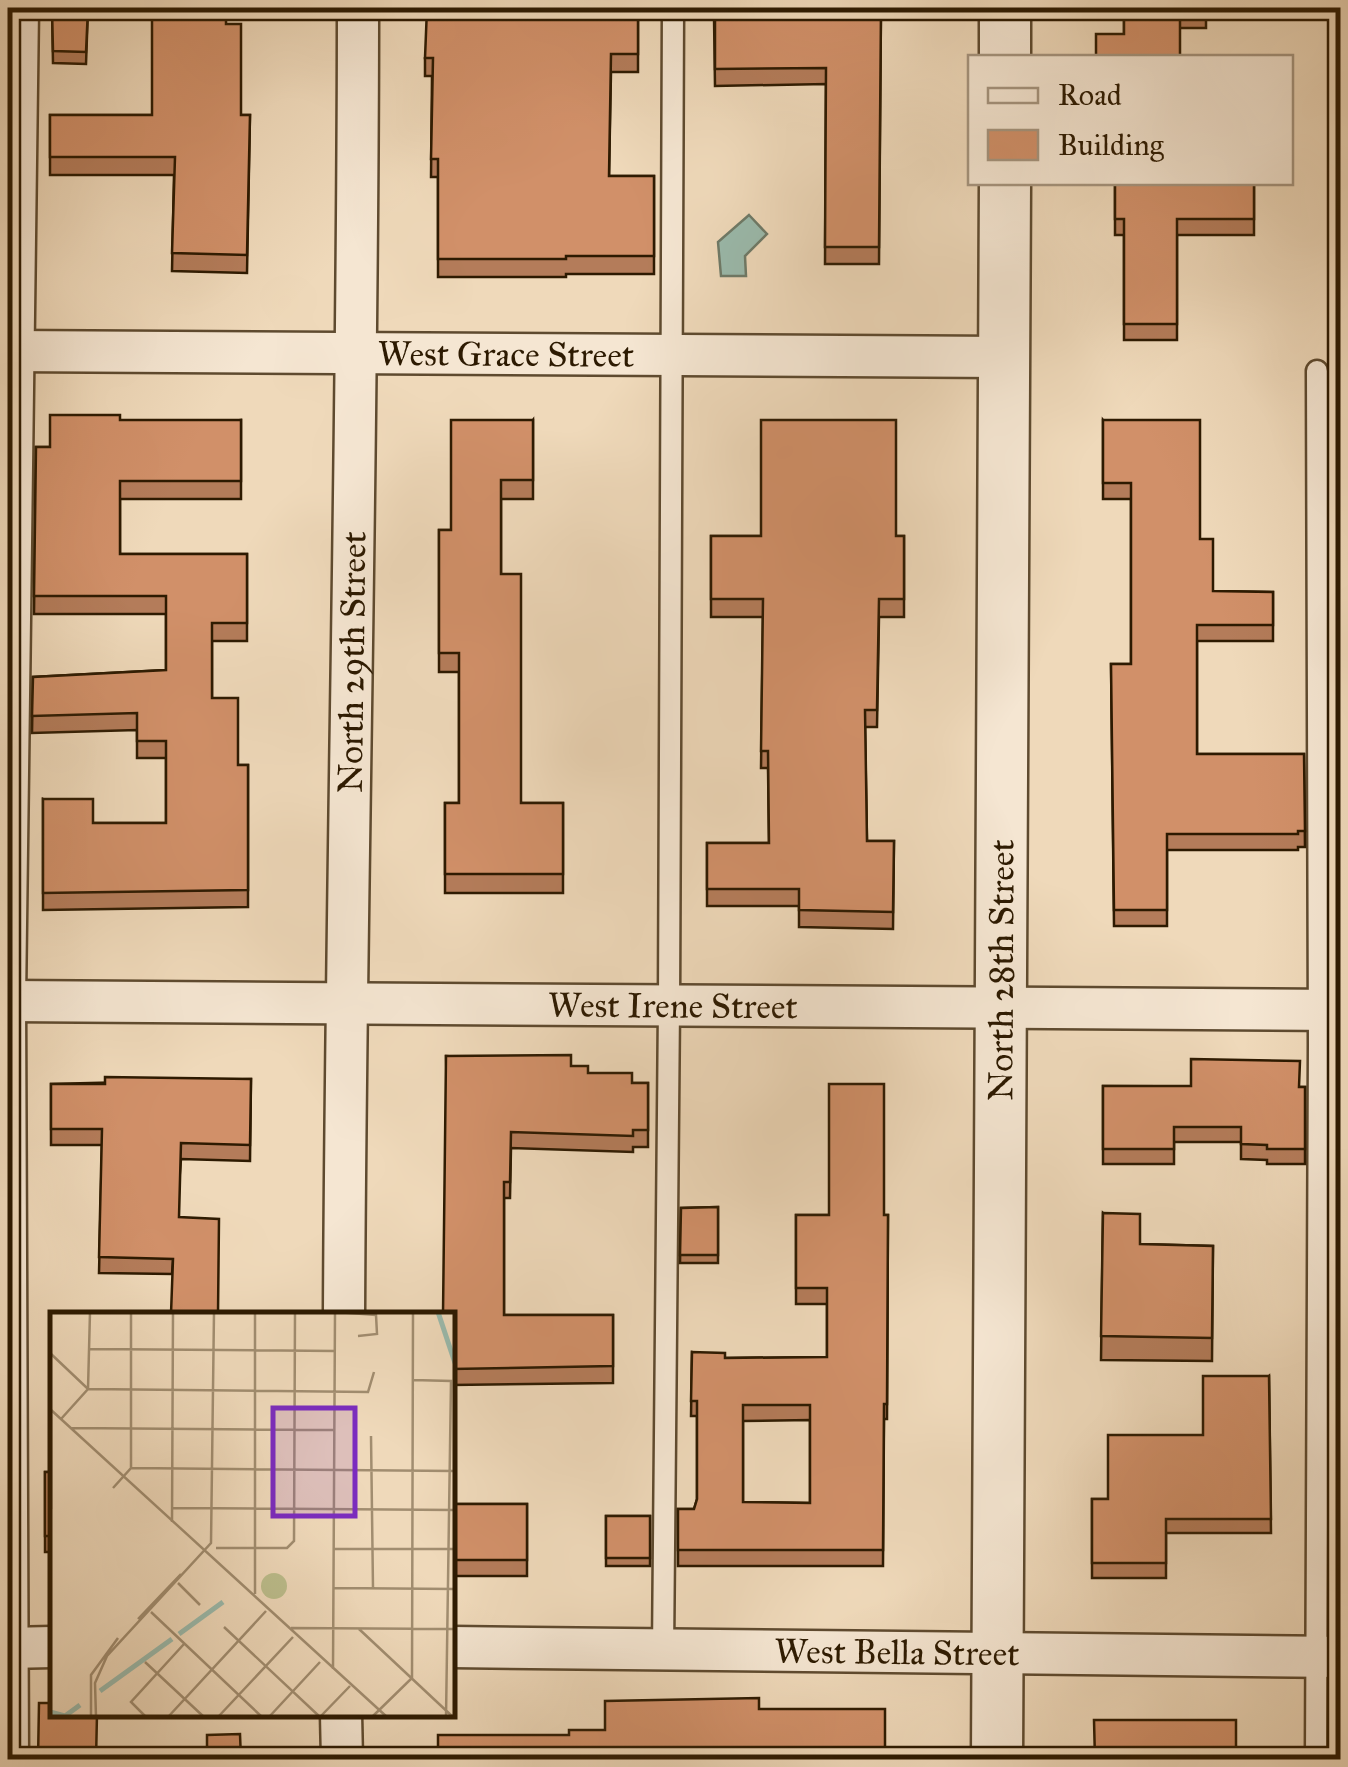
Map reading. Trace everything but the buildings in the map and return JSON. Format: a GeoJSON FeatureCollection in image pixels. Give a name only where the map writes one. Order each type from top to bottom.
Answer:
{"type":"FeatureCollection","features":[{"type":"Feature","properties":{"kind":"street","name":"North 29th Street"},"geometry":{"type":"LineString","coordinates":[[344,1312],[358,353],[358,8]]}},
{"type":"Feature","properties":{"kind":"street"},"geometry":{"type":"LineString","coordinates":[[1005,55],[1006,8]]}},
{"type":"Feature","properties":{"kind":"street","name":"North 28th Street"},"geometry":{"type":"LineString","coordinates":[[997,1760],[1005,185]]}},
{"type":"Feature","properties":{"kind":"street","name":"West Grace Street"},"geometry":{"type":"LineString","coordinates":[[17,351],[1004,357]]}},
{"type":"Feature","properties":{"kind":"street","name":"West Irene Street"},"geometry":{"type":"LineString","coordinates":[[11,1001],[1330,1010]]}},
{"type":"Feature","properties":{"kind":"street","name":"West Bella Street"},"geometry":{"type":"LineString","coordinates":[[455,1647],[1329,1657]]}},
{"type":"Feature","properties":{"kind":"street"},"geometry":{"type":"LineString","coordinates":[[342,1717],[342,1760]]}},
{"type":"Feature","properties":{"kind":"lane"},"geometry":{"type":"LineString","coordinates":[[18,1760],[26,1648],[11,1001],[17,351],[28,8]]}},
{"type":"Feature","properties":{"kind":"lane"},"geometry":{"type":"LineString","coordinates":[[663,1652],[673,8]]}},
{"type":"Feature","properties":{"kind":"lane"},"geometry":{"type":"LineString","coordinates":[[1316,1760],[1329,1657],[1330,1010],[1317,371]]}},
{"type":"Feature","properties":{"kind":"shaded area"},"geometry":{"type":"Polygon","coordinates":[[[749,215],[767,234],[745,256],[746,276],[721,276],[718,242],[749,215]]]}}]}
